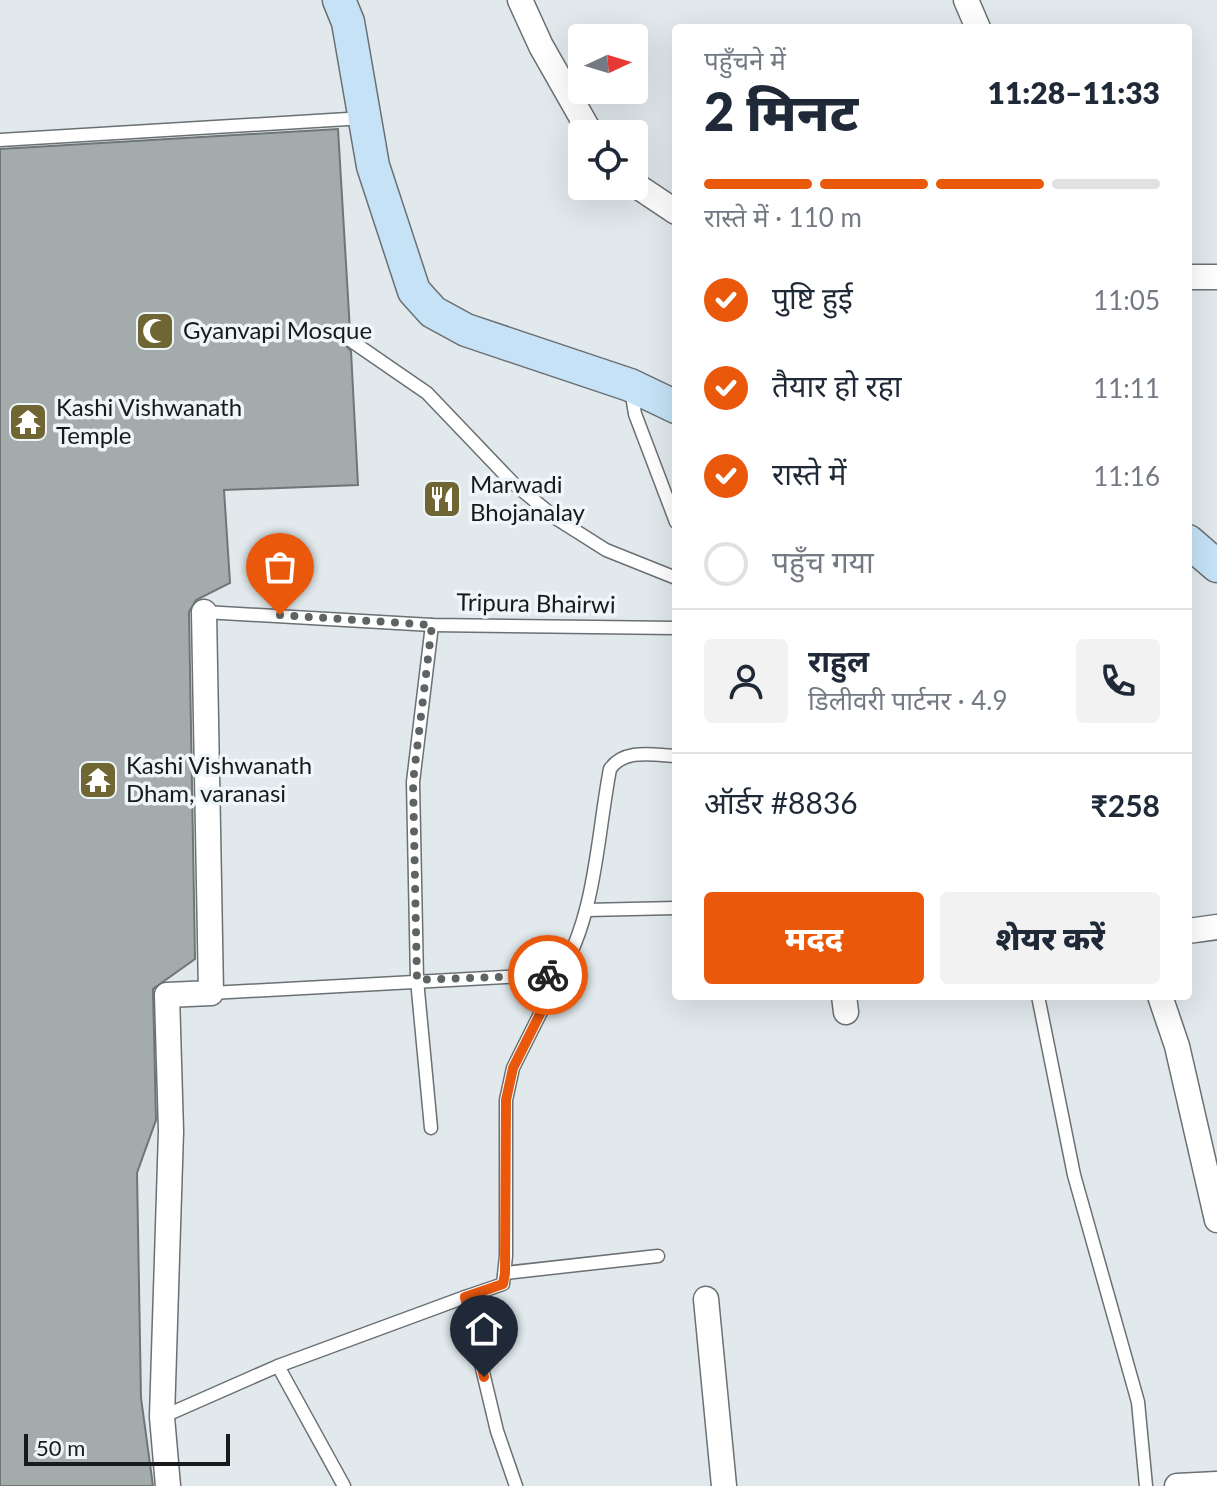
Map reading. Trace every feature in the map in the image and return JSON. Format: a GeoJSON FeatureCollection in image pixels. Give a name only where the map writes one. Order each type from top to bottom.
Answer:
{"type":"FeatureCollection","features":[{"type":"Feature","properties":{"kind":"street"},"geometry":{"type":"LineString","coordinates":[[339,0],[348,22],[373,166],[397,247],[414,291],[433,312],[466,330],[520,351],[630,385],[672,405]]}},
{"type":"Feature","properties":{"kind":"street"},"geometry":{"type":"LineString","coordinates":[[520,0],[541,46],[583,120]]}},
{"type":"Feature","properties":{"kind":"street"},"geometry":{"type":"LineString","coordinates":[[966,0],[976,24]]}},
{"type":"Feature","properties":{"kind":"street"},"geometry":{"type":"LineString","coordinates":[[648,193],[672,209]]}},
{"type":"Feature","properties":{"kind":"street"},"geometry":{"type":"LineString","coordinates":[[1192,277],[1217,277]]}},
{"type":"Feature","properties":{"kind":"street"},"geometry":{"type":"LineString","coordinates":[[1192,544],[1217,566]]}},
{"type":"Feature","properties":{"kind":"street"},"geometry":{"type":"LineString","coordinates":[[168,1486],[162,1417],[171,1131],[167,995],[211,993],[204,612]]}},
{"type":"Feature","properties":{"kind":"street"},"geometry":{"type":"LineString","coordinates":[[1192,930],[1217,927]]}},
{"type":"Feature","properties":{"kind":"street"},"geometry":{"type":"LineString","coordinates":[[1161,1000],[1177,1046],[1217,1220]]}},
{"type":"Feature","properties":{"kind":"street"},"geometry":{"type":"LineString","coordinates":[[706,1299],[724,1486]]}},
{"type":"Feature","properties":{"kind":"street"},"geometry":{"type":"LineString","coordinates":[[1177,1486],[1217,1484]]}},
{"type":"Feature","properties":{"kind":"lane"},"geometry":{"type":"LineString","coordinates":[[0,140],[364,118]]}},
{"type":"Feature","properties":{"kind":"lane"},"geometry":{"type":"LineString","coordinates":[[350,340],[427,393],[513,483],[557,519],[606,550],[672,576]]}},
{"type":"Feature","properties":{"kind":"lane"},"geometry":{"type":"LineString","coordinates":[[630,385],[635,414],[672,511]]}},
{"type":"Feature","properties":{"kind":"lane","name":"Tripura Bhairwi"},"geometry":{"type":"LineString","coordinates":[[204,612],[432,625],[672,628]]}},
{"type":"Feature","properties":{"kind":"lane"},"geometry":{"type":"LineString","coordinates":[[431,1128],[417,980],[413,782],[432,625]]}},
{"type":"Feature","properties":{"kind":"lane"},"geometry":{"type":"LineString","coordinates":[[162,1417],[278,1366],[503,1284],[506,1100],[513,1068],[575,950],[586,910],[610,769],[616,761],[625,757],[672,756]]}},
{"type":"Feature","properties":{"kind":"lane"},"geometry":{"type":"LineString","coordinates":[[586,910],[672,908]]}},
{"type":"Feature","properties":{"kind":"lane"},"geometry":{"type":"LineString","coordinates":[[211,993],[560,974]]}},
{"type":"Feature","properties":{"kind":"lane"},"geometry":{"type":"LineString","coordinates":[[1039,1000],[1074,1175],[1138,1402],[1146,1486]]}},
{"type":"Feature","properties":{"kind":"lane"},"geometry":{"type":"LineString","coordinates":[[505,1273],[658,1256]]}},
{"type":"Feature","properties":{"kind":"lane"},"geometry":{"type":"LineString","coordinates":[[465,1297],[497,1431],[516,1486]]}},
{"type":"Feature","properties":{"kind":"lane"},"geometry":{"type":"LineString","coordinates":[[278,1366],[344,1486]]}},
{"type":"Feature","properties":{"kind":"building","name":"Kashi Vishwanath Dham, varanasi"},"geometry":{"type":"Polygon","coordinates":[[[338,129],[350,331],[341,340],[351,351],[358,485],[224,490],[230,583],[196,600],[189,612],[195,959],[153,989],[156,1120],[137,1173],[141,1398],[153,1486],[0,1486],[0,149],[338,129]]]}},
{"type":"Feature","properties":{"kind":"way so far"},"geometry":{"type":"LineString","coordinates":[[280,615],[432,625],[413,782],[417,980],[548,975]]}},
{"type":"Feature","properties":{"kind":"place","name":"Gyanvapi Mosque"},"geometry":{"type":"Point","coordinates":[155,331]}},
{"type":"Feature","properties":{"kind":"place","name":"Kashi Vishwanath Temple"},"geometry":{"type":"Point","coordinates":[28,422]}},
{"type":"Feature","properties":{"kind":"place","name":"Marwadi Bhojanalay"},"geometry":{"type":"Point","coordinates":[442,499]}},
{"type":"Feature","properties":{"kind":"place","name":"Kashi Vishwanath Dham, varanasi"},"geometry":{"type":"Point","coordinates":[98,780]}},
{"type":"Feature","properties":{"kind":"route"},"geometry":{"type":"LineString","coordinates":[[484,1377],[465,1297],[503,1284],[506,1256],[506,1100],[513,1068],[560,974],[548,975]]}}]}
